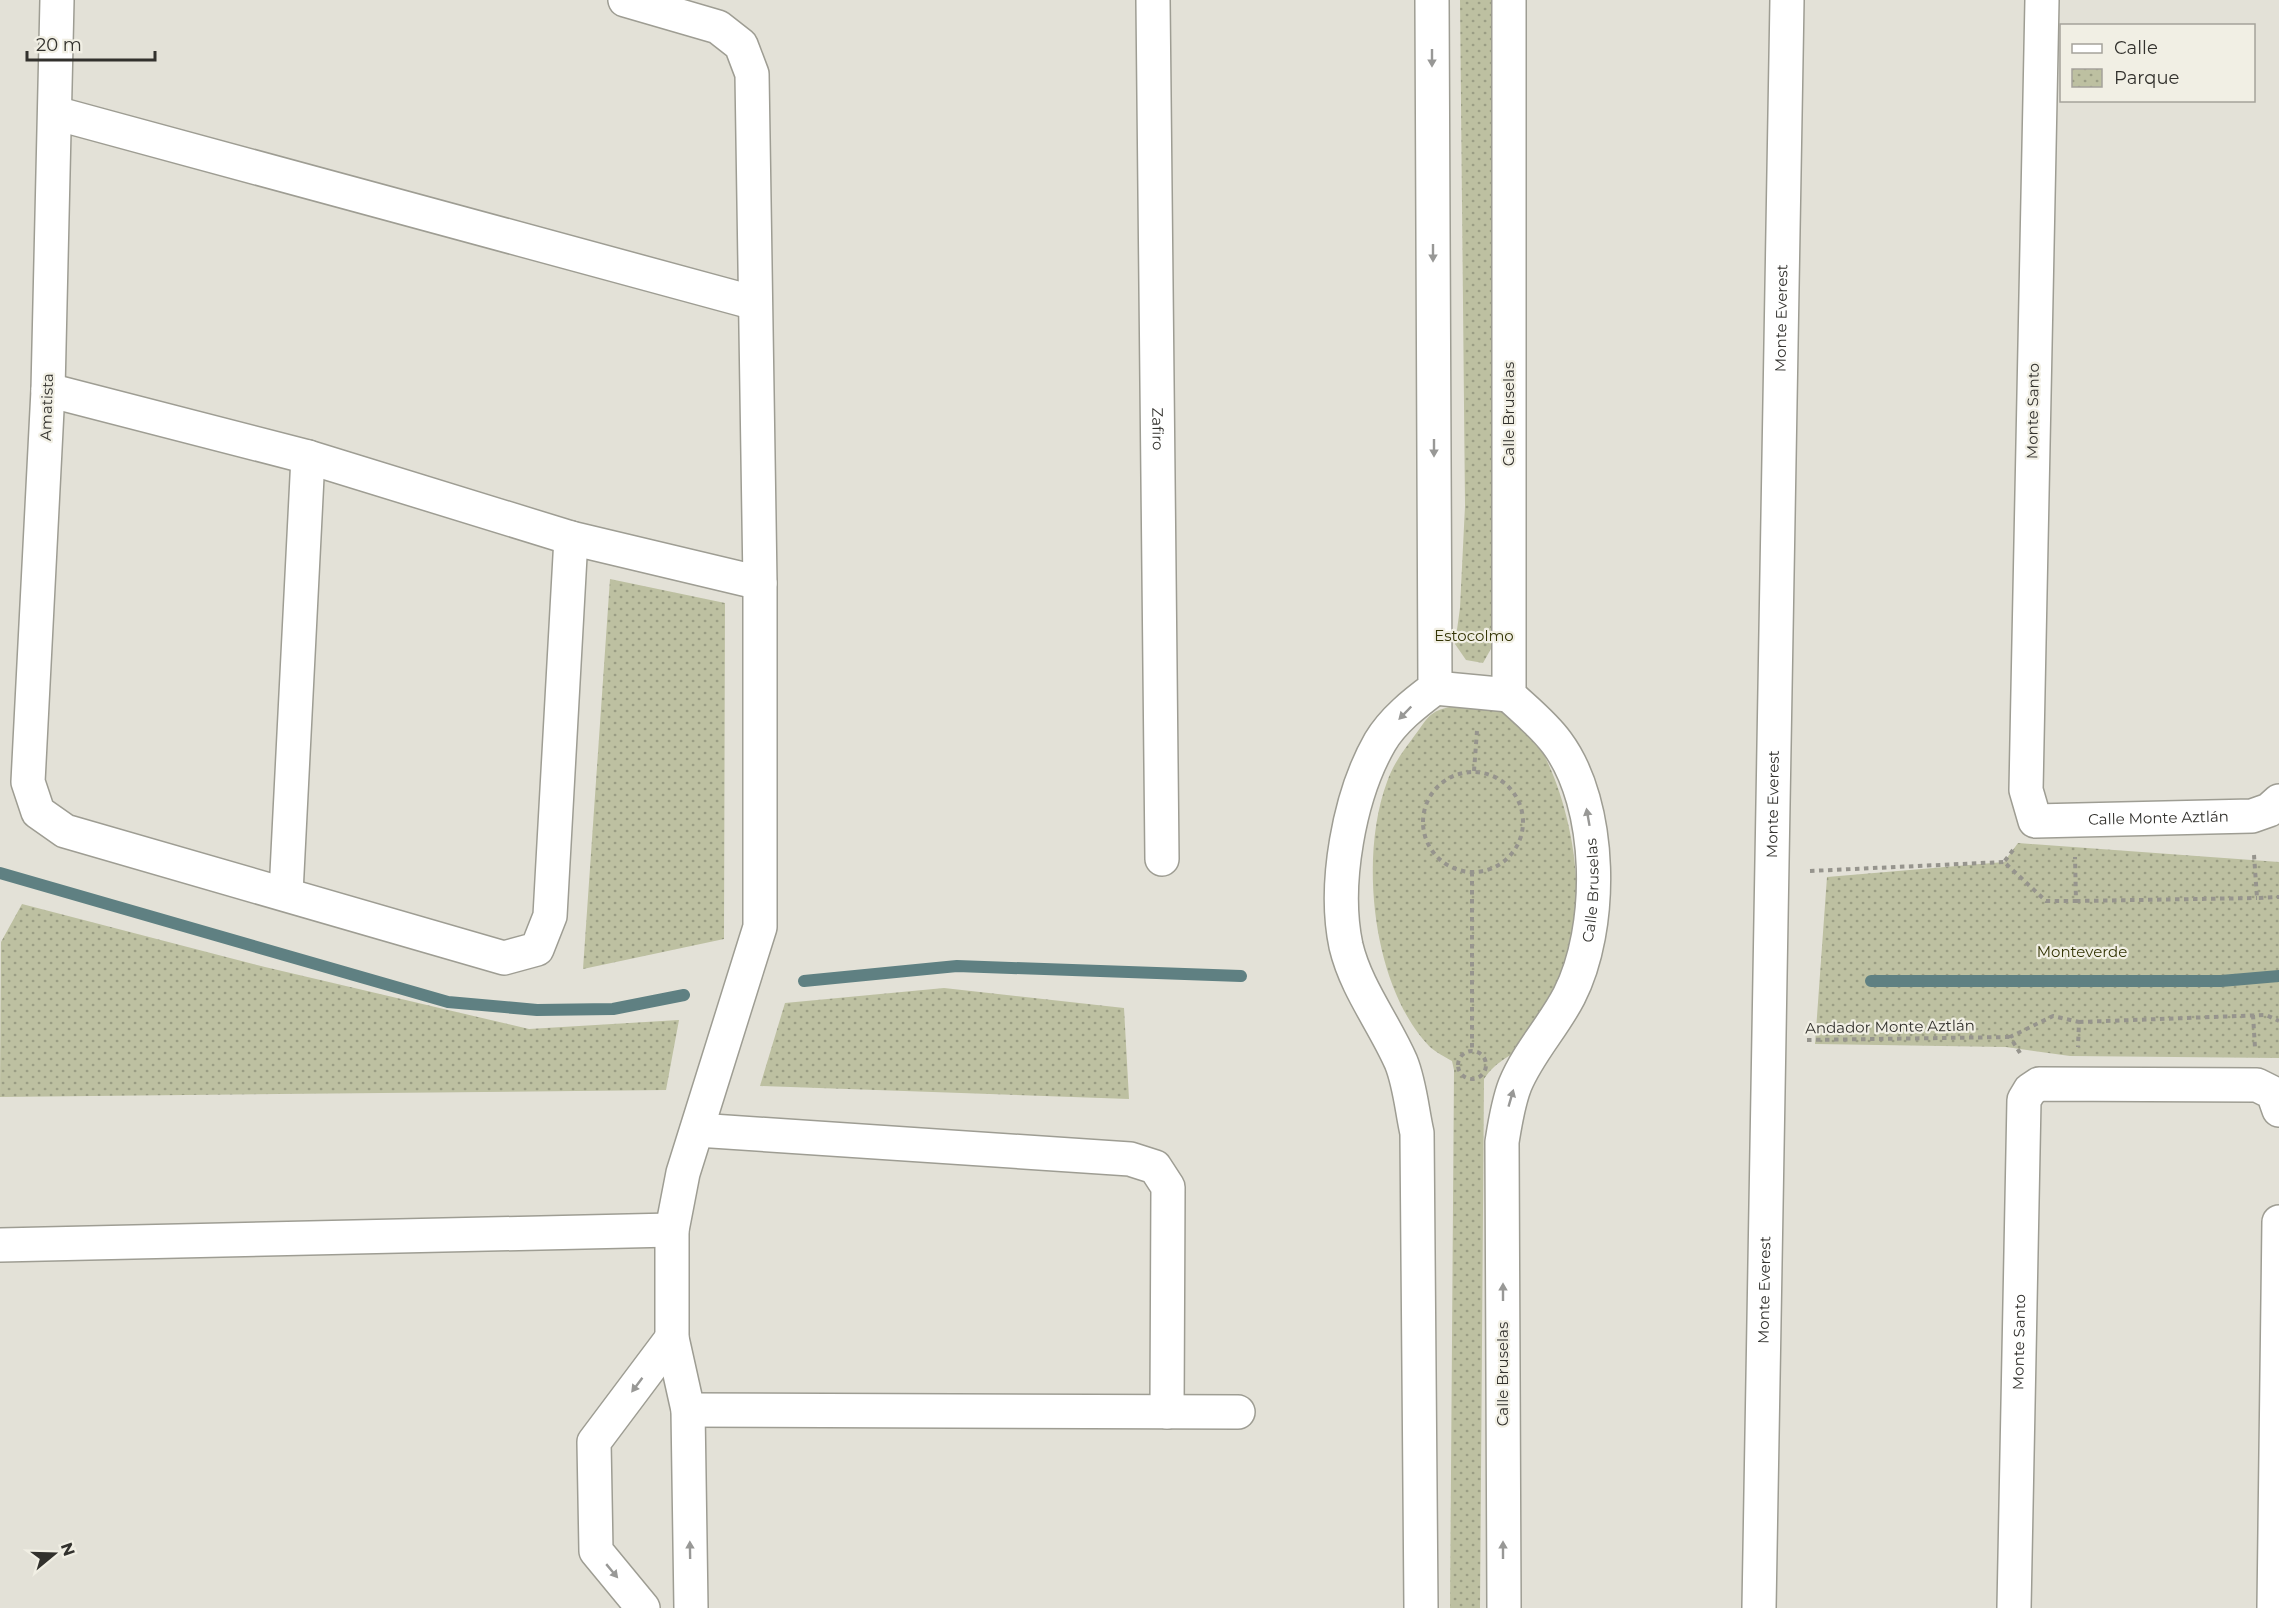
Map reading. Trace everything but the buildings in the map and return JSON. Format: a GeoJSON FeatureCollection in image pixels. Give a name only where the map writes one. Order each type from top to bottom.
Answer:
{"type":"FeatureCollection","features":[{"type":"Feature","properties":{"kind":"street","name":"Amatista"},"geometry":{"type":"LineString","coordinates":[[57,0],[48,390],[28,782],[38,812],[65,831],[286,893]]}},
{"type":"Feature","properties":{"kind":"street"},"geometry":{"type":"LineString","coordinates":[[625,0],[718,27],[741,45],[752,74],[760,583],[760,927],[683,1173],[672,1230],[672,1338],[688,1410],[691,1608]]}},
{"type":"Feature","properties":{"kind":"street","name":"Zafiro"},"geometry":{"type":"LineString","coordinates":[[1153,0],[1162,859]]}},
{"type":"Feature","properties":{"kind":"street"},"geometry":{"type":"LineString","coordinates":[[1432,0],[1435,688]]}},
{"type":"Feature","properties":{"kind":"street","name":"Calle Bruselas"},"geometry":{"type":"LineString","coordinates":[[1504,1608],[1503,1142],[1515,1085],[1570,994],[1586,952],[1591,920],[1593,853],[1582,790],[1570,765],[1557,742],[1509,695],[1509,0]]}},
{"type":"Feature","properties":{"kind":"street","name":"Monte Everest"},"geometry":{"type":"LineString","coordinates":[[1760,1608],[1787,0]]}},
{"type":"Feature","properties":{"kind":"street","name":"Monte Santo"},"geometry":{"type":"LineString","coordinates":[[2036,821],[2025,790],[2042,0]]}},
{"type":"Feature","properties":{"kind":"street"},"geometry":{"type":"LineString","coordinates":[[55,113],[755,303]]}},
{"type":"Feature","properties":{"kind":"street"},"geometry":{"type":"LineString","coordinates":[[48,390],[308,457],[571,538],[760,583]]}},
{"type":"Feature","properties":{"kind":"street"},"geometry":{"type":"LineString","coordinates":[[308,457],[286,893],[504,957],[537,949],[550,916],[571,538]]}},
{"type":"Feature","properties":{"kind":"street"},"geometry":{"type":"LineString","coordinates":[[1421,1608],[1417,1134],[1402,1064],[1359,982],[1347,947],[1342,916],[1343,868],[1350,826],[1367,771],[1381,741],[1397,720],[1435,688],[1509,695]]}},
{"type":"Feature","properties":{"kind":"street","name":"Calle Monte Aztlán"},"geometry":{"type":"LineString","coordinates":[[2036,821],[2266,808]]}},
{"type":"Feature","properties":{"kind":"street","name":"Monte Santo"},"geometry":{"type":"LineString","coordinates":[[2014,1608],[2024,1100],[2030,1090],[2040,1084],[2258,1085],[2273,1093],[2279,1110]]}},
{"type":"Feature","properties":{"kind":"street"},"geometry":{"type":"LineString","coordinates":[[697,1130],[1130,1159],[1155,1167],[1168,1187],[1167,1412]]}},
{"type":"Feature","properties":{"kind":"street"},"geometry":{"type":"LineString","coordinates":[[2274,1608],[2279,1222]]}},
{"type":"Feature","properties":{"kind":"street"},"geometry":{"type":"LineString","coordinates":[[0,1245],[672,1230]]}},
{"type":"Feature","properties":{"kind":"street"},"geometry":{"type":"LineString","coordinates":[[643,1608],[596,1551],[594,1442],[672,1338]]}},
{"type":"Feature","properties":{"kind":"street"},"geometry":{"type":"LineString","coordinates":[[688,1410],[1238,1412]]}},
{"type":"Feature","properties":{"kind":"path"},"geometry":{"type":"LineString","coordinates":[[1474,771],[1492,775],[1507,784],[1517,798],[1523,814],[1522,832],[1516,848],[1504,861],[1489,870],[1472,872],[1456,870],[1431,851],[1424,836],[1422,820],[1425,805],[1433,791],[1444,779],[1459,773],[1474,771]]}},
{"type":"Feature","properties":{"kind":"path"},"geometry":{"type":"LineString","coordinates":[[2257,898],[2266,808]]}},
{"type":"Feature","properties":{"kind":"path"},"geometry":{"type":"LineString","coordinates":[[2074,820],[2076,901]]}},
{"type":"Feature","properties":{"kind":"path"},"geometry":{"type":"LineString","coordinates":[[2004,862],[2036,821]]}},
{"type":"Feature","properties":{"kind":"path"},"geometry":{"type":"LineString","coordinates":[[1772,873],[2004,862],[2046,901],[2279,897]]}},
{"type":"Feature","properties":{"kind":"path"},"geometry":{"type":"LineString","coordinates":[[1472,872],[1472,1051]]}},
{"type":"Feature","properties":{"kind":"path"},"geometry":{"type":"LineString","coordinates":[[2079,1022],[2266,1015],[2279,1021]]}},
{"type":"Feature","properties":{"kind":"path","name":"Andador Monte Aztlán"},"geometry":{"type":"LineString","coordinates":[[1770,1041],[2010,1036]]}},
{"type":"Feature","properties":{"kind":"path"},"geometry":{"type":"LineString","coordinates":[[1472,1051],[1485,1058],[1486,1068],[1482,1076],[1473,1080],[1464,1077],[1457,1065],[1460,1056],[1472,1051]]}},
{"type":"Feature","properties":{"kind":"green space","name":"Estocolmo"},"geometry":{"type":"Polygon","coordinates":[[[1460,0],[1492,0],[1492,647],[1483,663],[1466,660],[1455,644],[1460,608],[1465,506],[1460,0]]]}},
{"type":"Feature","properties":{"kind":"green space"},"geometry":{"type":"Polygon","coordinates":[[[610,579],[725,603],[724,939],[583,969],[610,579]]]}},
{"type":"Feature","properties":{"kind":"green space"},"geometry":{"type":"Polygon","coordinates":[[[1472,702],[1503,710],[1530,732],[1538,743],[1562,800],[1569,828],[1577,888],[1572,946],[1554,996],[1540,1024],[1526,1043],[1495,1066],[1484,1079],[1480,1608],[1450,1608],[1454,1070],[1452,1061],[1429,1046],[1410,1021],[1394,990],[1383,956],[1376,920],[1373,883],[1378,812],[1392,769],[1432,714],[1472,702]]]}},
{"type":"Feature","properties":{"kind":"green space","name":"Monteverde"},"geometry":{"type":"Polygon","coordinates":[[[2018,843],[2279,862],[2279,1058],[2070,1056],[2006,1047],[1815,1044],[1827,877],[2004,862],[2018,843]]]}},
{"type":"Feature","properties":{"kind":"green space"},"geometry":{"type":"Polygon","coordinates":[[[22,904],[265,967],[529,1029],[679,1020],[666,1090],[0,1097],[1,942],[22,904]]]}},
{"type":"Feature","properties":{"kind":"green space"},"geometry":{"type":"Polygon","coordinates":[[[944,988],[1124,1008],[1129,1099],[760,1086],[785,1003],[944,988]]]}},
{"type":"Feature","properties":{"kind":"waterway"},"geometry":{"type":"LineString","coordinates":[[0,873],[448,1002],[537,1010],[613,1009],[684,995]]}},
{"type":"Feature","properties":{"kind":"waterway"},"geometry":{"type":"LineString","coordinates":[[804,981],[957,966],[1241,976]]}},
{"type":"Feature","properties":{"kind":"waterway"},"geometry":{"type":"LineString","coordinates":[[1871,981],[2221,981],[2279,976]]}}]}
